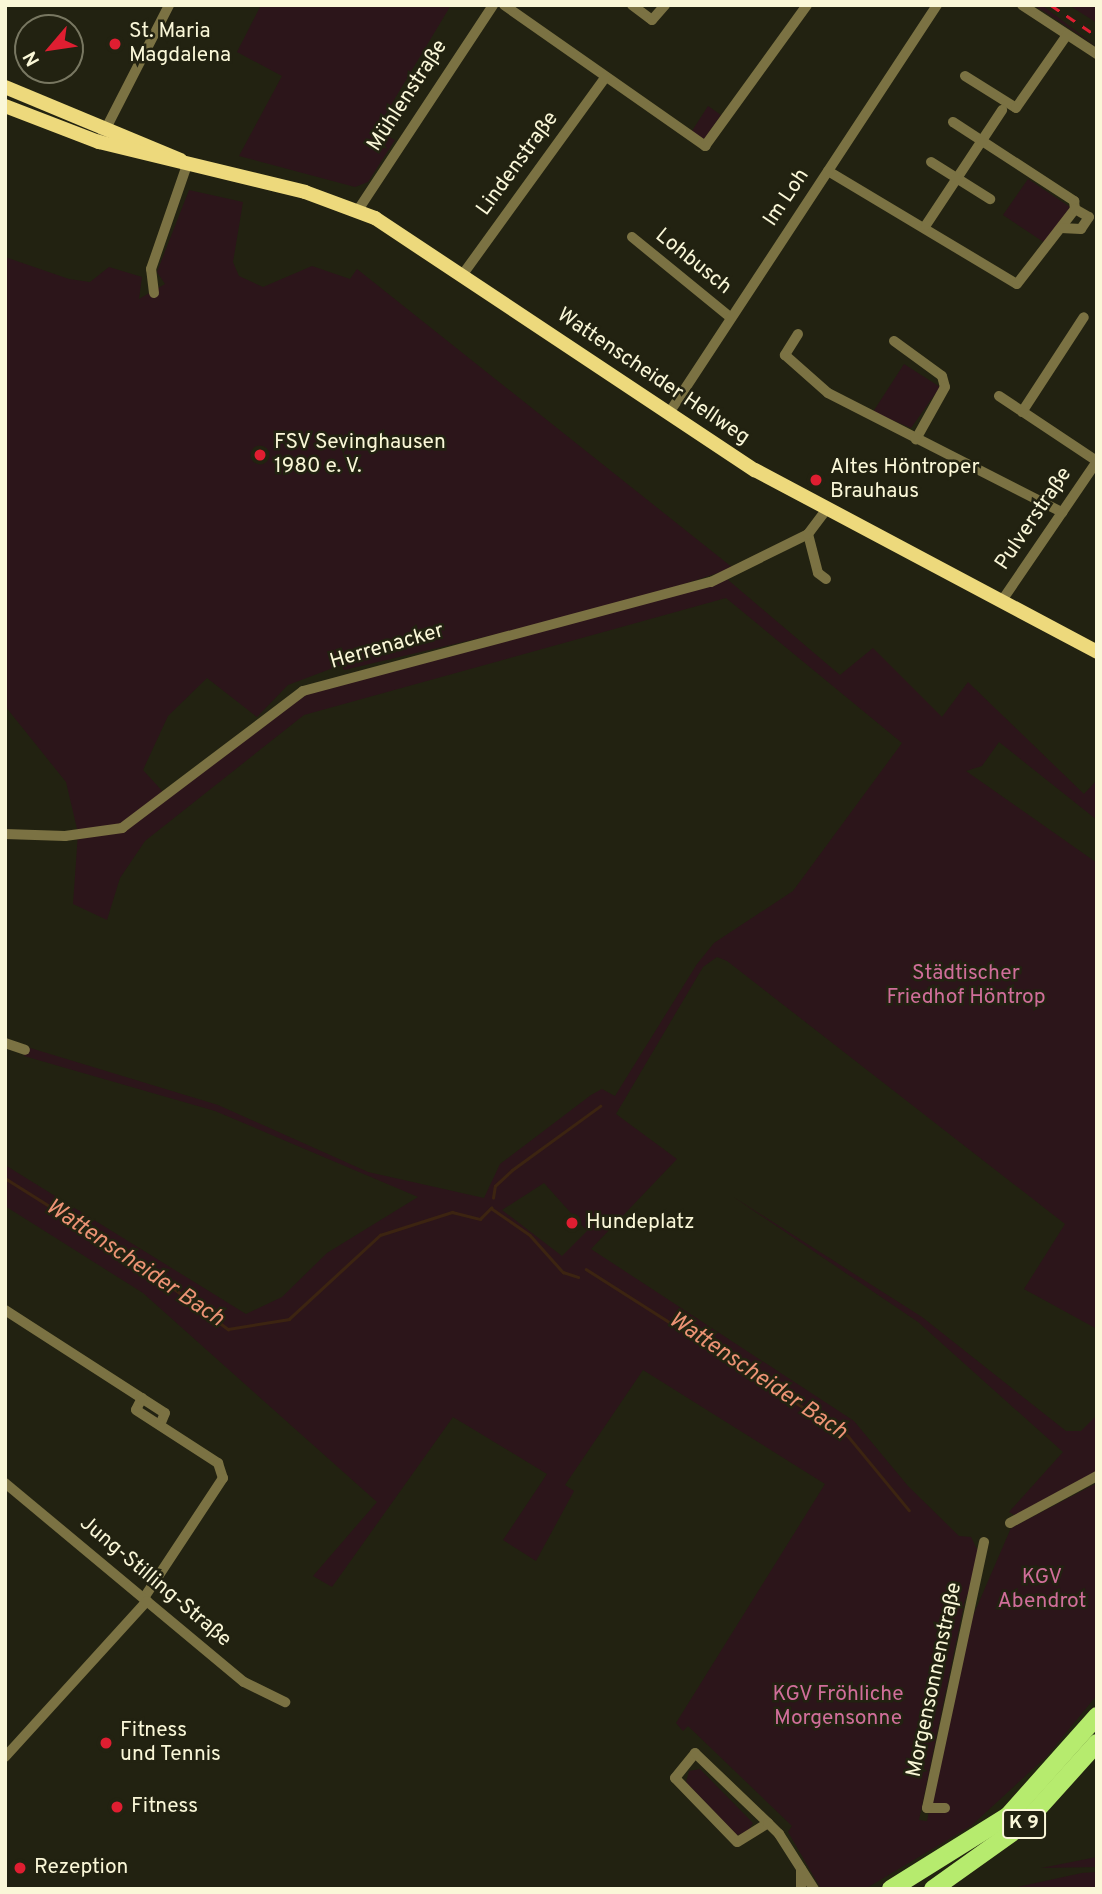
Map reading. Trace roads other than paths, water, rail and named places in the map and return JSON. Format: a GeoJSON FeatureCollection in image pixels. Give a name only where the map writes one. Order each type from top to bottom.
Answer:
{"type":"FeatureCollection","features":[{"type":"Feature","properties":{"kind":"main road","name":"Wattenscheider Hellweg"},"geometry":{"type":"LineString","coordinates":[[5,87],[101,135]]}},
{"type":"Feature","properties":{"kind":"main road","name":"Wattenscheider Hellweg"},"geometry":{"type":"LineString","coordinates":[[5,106],[184,161],[358,210],[463,274],[669,413],[827,509],[1003,599],[1097,652]]}},
{"type":"Feature","properties":{"kind":"main road","name":"K 9"},"geometry":{"type":"LineString","coordinates":[[891,1889],[1008,1816],[1097,1716]]}},
{"type":"Feature","properties":{"kind":"main road","name":"K 9"},"geometry":{"type":"LineString","coordinates":[[933,1889],[1024,1824],[1097,1743]]}},
{"type":"Feature","properties":{"kind":"street"},"geometry":{"type":"LineString","coordinates":[[101,135],[169,5]]}},
{"type":"Feature","properties":{"kind":"street","name":"Mühlenstraße"},"geometry":{"type":"LineString","coordinates":[[358,210],[494,5]]}},
{"type":"Feature","properties":{"kind":"street"},"geometry":{"type":"LineString","coordinates":[[504,5],[705,146],[807,5]]}},
{"type":"Feature","properties":{"kind":"street"},"geometry":{"type":"LineString","coordinates":[[632,5],[652,20],[665,5]]}},
{"type":"Feature","properties":{"kind":"street","name":"Im Loh"},"geometry":{"type":"LineString","coordinates":[[669,413],[937,5]]}},
{"type":"Feature","properties":{"kind":"street"},"geometry":{"type":"LineString","coordinates":[[1023,5],[1097,54]]}},
{"type":"Feature","properties":{"kind":"street"},"geometry":{"type":"LineString","coordinates":[[965,76],[1016,108],[1068,35]]}},
{"type":"Feature","properties":{"kind":"street","name":"Lindenstraße"},"geometry":{"type":"LineString","coordinates":[[463,274],[605,78]]}},
{"type":"Feature","properties":{"kind":"street"},"geometry":{"type":"LineString","coordinates":[[926,225],[1002,110]]}},
{"type":"Feature","properties":{"kind":"street"},"geometry":{"type":"LineString","coordinates":[[828,171],[926,225],[1017,284],[1075,209],[1074,201],[953,122]]}},
{"type":"Feature","properties":{"kind":"street"},"geometry":{"type":"LineString","coordinates":[[154,293],[151,269],[184,161]]}},
{"type":"Feature","properties":{"kind":"street"},"geometry":{"type":"LineString","coordinates":[[931,162],[990,200]]}},
{"type":"Feature","properties":{"kind":"street"},"geometry":{"type":"LineString","coordinates":[[1061,228],[1081,229],[1089,217],[1075,209]]}},
{"type":"Feature","properties":{"kind":"street","name":"Lohbusch"},"geometry":{"type":"LineString","coordinates":[[632,237],[730,317]]}},
{"type":"Feature","properties":{"kind":"street"},"geometry":{"type":"LineString","coordinates":[[1023,412],[1084,317]]}},
{"type":"Feature","properties":{"kind":"street"},"geometry":{"type":"LineString","coordinates":[[798,334],[785,355],[828,393],[1062,512]]}},
{"type":"Feature","properties":{"kind":"street"},"geometry":{"type":"LineString","coordinates":[[894,341],[942,376],[945,387],[916,439]]}},
{"type":"Feature","properties":{"kind":"street"},"geometry":{"type":"LineString","coordinates":[[999,396],[1097,461]]}},
{"type":"Feature","properties":{"kind":"street","name":"Pulverstraße"},"geometry":{"type":"LineString","coordinates":[[1003,599],[1097,461]]}},
{"type":"Feature","properties":{"kind":"street","name":"Herrenacker"},"geometry":{"type":"LineString","coordinates":[[5,834],[65,836],[122,828],[303,691],[707,583],[808,534],[827,509]]}},
{"type":"Feature","properties":{"kind":"street"},"geometry":{"type":"LineString","coordinates":[[808,534],[818,573],[826,579]]}},
{"type":"Feature","properties":{"kind":"street"},"geometry":{"type":"LineString","coordinates":[[5,1043],[25,1050]]}},
{"type":"Feature","properties":{"kind":"street"},"geometry":{"type":"LineString","coordinates":[[5,1310],[165,1413],[159,1425],[218,1463],[223,1478],[145,1599],[5,1758]]}},
{"type":"Feature","properties":{"kind":"street"},"geometry":{"type":"LineString","coordinates":[[1010,1523],[1097,1476]]}},
{"type":"Feature","properties":{"kind":"street","name":"Jung-Stilling-Straße"},"geometry":{"type":"LineString","coordinates":[[5,1483],[244,1682],[285,1702]]}},
{"type":"Feature","properties":{"kind":"street","name":"Morgensonnenstraße"},"geometry":{"type":"LineString","coordinates":[[945,1808],[927,1808],[984,1542]]}},
{"type":"Feature","properties":{"kind":"street"},"geometry":{"type":"LineString","coordinates":[[768,1822],[737,1842],[675,1778],[695,1753],[768,1822],[814,1889]]}},
{"type":"Feature","properties":{"kind":"street"},"geometry":{"type":"LineString","coordinates":[[800,1869],[801,1889]]}},
{"type":"Feature","properties":{"kind":"waterway"},"geometry":{"type":"LineString","coordinates":[[493,1198],[495,1186],[512,1170],[600,1106]]}},
{"type":"Feature","properties":{"kind":"waterway","name":"Wattenscheider Bach"},"geometry":{"type":"LineString","coordinates":[[5,1178],[137,1261],[228,1329],[289,1319],[380,1235],[452,1212],[480,1219],[491,1208],[530,1235],[563,1272],[578,1277]]}},
{"type":"Feature","properties":{"kind":"waterway","name":"Wattenscheider Bach"},"geometry":{"type":"LineString","coordinates":[[586,1269],[848,1436],[909,1510]]}},
{"type":"Feature","properties":{"kind":"railway"},"geometry":{"type":"LineString","coordinates":[[1051,5],[1097,36]]}},
{"type":"Feature","properties":{"kind":"place","name":"St. Maria Magdalena"},"geometry":{"type":"Point","coordinates":[115,44]}},
{"type":"Feature","properties":{"kind":"place","name":"FSV Sevinghausen 1980 e. V."},"geometry":{"type":"Point","coordinates":[260,455]}},
{"type":"Feature","properties":{"kind":"place","name":"Altes Höntroper Brauhaus"},"geometry":{"type":"Point","coordinates":[816,480]}},
{"type":"Feature","properties":{"kind":"place","name":"Hundeplatz"},"geometry":{"type":"Point","coordinates":[572,1223]}},
{"type":"Feature","properties":{"kind":"place","name":"Fitness und Tennis"},"geometry":{"type":"Point","coordinates":[106,1743]}},
{"type":"Feature","properties":{"kind":"place","name":"Fitness"},"geometry":{"type":"Point","coordinates":[117,1807]}},
{"type":"Feature","properties":{"kind":"place","name":"Rezeption"},"geometry":{"type":"Point","coordinates":[20,1868]}},
{"type":"Feature","properties":{"kind":"park label","name":"Städtischer Friedhof Höntrop"},"geometry":{"type":"Point","coordinates":[966,986]}},
{"type":"Feature","properties":{"kind":"park label","name":"KGV Abendrot"},"geometry":{"type":"Point","coordinates":[1042,1590]}},
{"type":"Feature","properties":{"kind":"park label","name":"KGV Fröhliche Morgensonne"},"geometry":{"type":"Point","coordinates":[838,1707]}}]}
